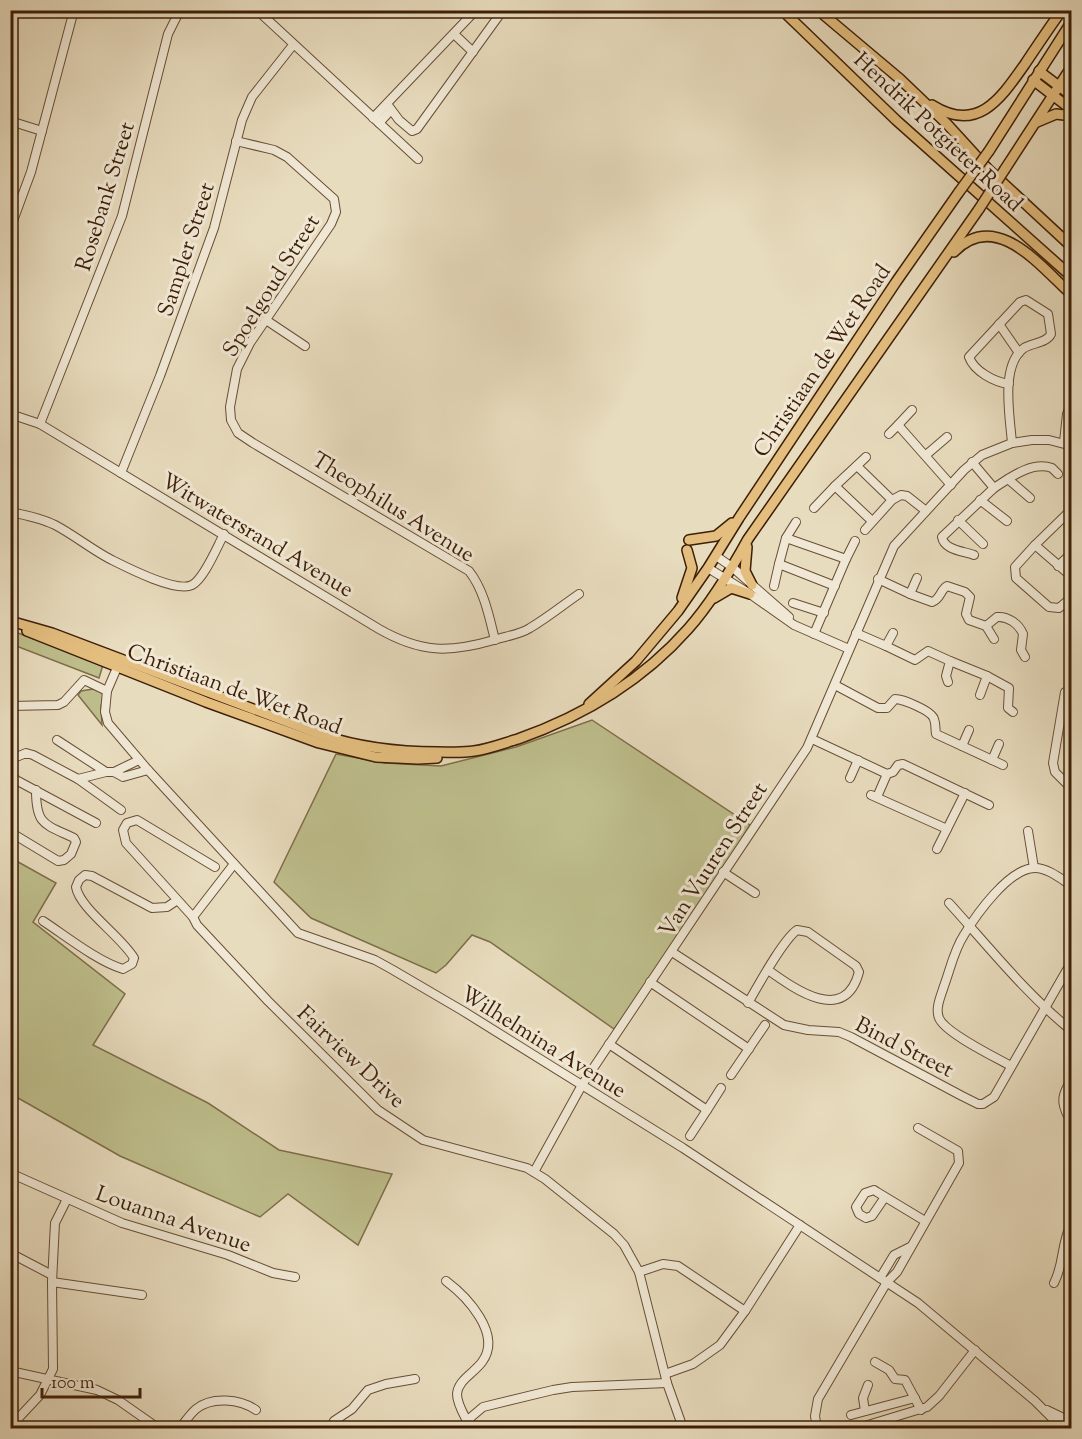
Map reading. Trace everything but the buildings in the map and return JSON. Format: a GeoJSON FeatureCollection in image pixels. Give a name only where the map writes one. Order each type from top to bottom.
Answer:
{"type":"FeatureCollection","features":[{"type":"Feature","properties":{"kind":"main road","name":"Hendrik Potgieter Road"},"geometry":{"type":"LineString","coordinates":[[782,10],[896,120],[1071,278]]}},
{"type":"Feature","properties":{"kind":"main road","name":"Hendrik Potgieter Road"},"geometry":{"type":"LineString","coordinates":[[818,10],[900,79],[947,124],[989,170],[1071,247]]}},
{"type":"Feature","properties":{"kind":"main road"},"geometry":{"type":"LineString","coordinates":[[900,79],[945,112],[964,116],[982,111],[998,101],[1010,87],[1062,10]]}},
{"type":"Feature","properties":{"kind":"main road","name":"Christiaan de Wet Road"},"geometry":{"type":"LineString","coordinates":[[586,708],[636,661],[678,611],[896,282],[989,151],[1071,21]]}},
{"type":"Feature","properties":{"kind":"main road","name":"Christiaan de Wet Road"},"geometry":{"type":"LineString","coordinates":[[10,623],[52,633],[119,662],[346,743],[395,752],[451,754],[482,750],[543,729],[611,695],[646,670],[689,628],[732,567],[748,539],[979,208],[1071,66]]}},
{"type":"Feature","properties":{"kind":"main road"},"geometry":{"type":"LineString","coordinates":[[1036,75],[1060,86],[1071,96]]}},
{"type":"Feature","properties":{"kind":"main road"},"geometry":{"type":"LineString","coordinates":[[1036,75],[1053,96],[1071,110]]}},
{"type":"Feature","properties":{"kind":"main road"},"geometry":{"type":"LineString","coordinates":[[1036,122],[1056,114],[1071,116]]}},
{"type":"Feature","properties":{"kind":"main road"},"geometry":{"type":"LineString","coordinates":[[1055,232],[1071,241]]}},
{"type":"Feature","properties":{"kind":"main road"},"geometry":{"type":"LineString","coordinates":[[928,282],[966,241],[978,236],[994,236],[1015,244],[1071,296]]}},
{"type":"Feature","properties":{"kind":"main road"},"geometry":{"type":"LineString","coordinates":[[678,611],[692,574],[688,545],[716,536],[739,518]]}},
{"type":"Feature","properties":{"kind":"main road"},"geometry":{"type":"LineString","coordinates":[[707,603],[720,592],[731,588],[751,589],[744,567],[748,539]]}},
{"type":"Feature","properties":{"kind":"street"},"geometry":{"type":"LineString","coordinates":[[11,224],[31,172],[74,10]]}},
{"type":"Feature","properties":{"kind":"street","name":"Rosebank Street"},"geometry":{"type":"LineString","coordinates":[[40,424],[122,216],[168,34],[180,10]]}},
{"type":"Feature","properties":{"kind":"street"},"geometry":{"type":"LineString","coordinates":[[257,10],[293,45],[379,118],[418,159]]}},
{"type":"Feature","properties":{"kind":"street"},"geometry":{"type":"LineString","coordinates":[[379,118],[476,10]]}},
{"type":"Feature","properties":{"kind":"street"},"geometry":{"type":"LineString","coordinates":[[389,107],[406,128],[412,131],[417,129],[503,10]]}},
{"type":"Feature","properties":{"kind":"street"},"geometry":{"type":"LineString","coordinates":[[454,34],[473,52]]}},
{"type":"Feature","properties":{"kind":"street","name":"Sampler Street"},"geometry":{"type":"LineString","coordinates":[[121,473],[160,376],[214,228],[242,120],[252,97],[293,45]]}},
{"type":"Feature","properties":{"kind":"street"},"geometry":{"type":"LineString","coordinates":[[10,121],[42,131]]}},
{"type":"Feature","properties":{"kind":"street","name":"Spoelgoud Street"},"geometry":{"type":"LineString","coordinates":[[236,141],[274,150],[287,157],[329,194],[336,206],[331,224],[250,343],[234,380],[230,407],[231,420],[238,433]]}},
{"type":"Feature","properties":{"kind":"street"},"geometry":{"type":"LineString","coordinates":[[1009,384],[991,379],[969,359],[970,354],[1023,301],[1029,301],[1048,314],[1051,326],[1050,337],[1024,348],[1011,364],[1009,384],[1012,442],[1032,440],[1068,444],[1067,414],[1071,401]]}},
{"type":"Feature","properties":{"kind":"street"},"geometry":{"type":"LineString","coordinates":[[266,320],[305,346]]}},
{"type":"Feature","properties":{"kind":"street"},"geometry":{"type":"LineString","coordinates":[[999,324],[1019,353]]}},
{"type":"Feature","properties":{"kind":"street"},"geometry":{"type":"LineString","coordinates":[[889,434],[912,410]]}},
{"type":"Feature","properties":{"kind":"street","name":"Witwatersrand Avenue"},"geometry":{"type":"LineString","coordinates":[[10,414],[40,424],[396,639],[426,649],[475,646],[528,629],[579,594]]}},
{"type":"Feature","properties":{"kind":"street"},"geometry":{"type":"LineString","coordinates":[[898,425],[951,485]]}},
{"type":"Feature","properties":{"kind":"street","name":"Theophilus Avenue"},"geometry":{"type":"LineString","coordinates":[[238,433],[469,571],[482,593],[495,639]]}},
{"type":"Feature","properties":{"kind":"street"},"geometry":{"type":"LineString","coordinates":[[926,455],[947,437]]}},
{"type":"Feature","properties":{"kind":"street","name":"Van Vuuren Street"},"geometry":{"type":"LineString","coordinates":[[534,1172],[582,1085],[812,739],[891,550],[972,462],[1012,442]]}},
{"type":"Feature","properties":{"kind":"street"},"geometry":{"type":"LineString","coordinates":[[814,508],[866,457]]}},
{"type":"Feature","properties":{"kind":"street"},"geometry":{"type":"LineString","coordinates":[[972,462],[994,488]]}},
{"type":"Feature","properties":{"kind":"street"},"geometry":{"type":"LineString","coordinates":[[857,465],[892,500]]}},
{"type":"Feature","properties":{"kind":"street"},"geometry":{"type":"LineString","coordinates":[[974,555],[947,546],[943,542],[943,534],[994,488],[1008,479],[1037,466],[1052,468],[1058,474]]}},
{"type":"Feature","properties":{"kind":"street"},"geometry":{"type":"LineString","coordinates":[[1008,479],[1030,498]]}},
{"type":"Feature","properties":{"kind":"street"},"geometry":{"type":"LineString","coordinates":[[835,486],[872,521]]}},
{"type":"Feature","properties":{"kind":"street"},"geometry":{"type":"LineString","coordinates":[[865,530],[892,500],[901,495],[907,496],[926,511]]}},
{"type":"Feature","properties":{"kind":"street"},"geometry":{"type":"LineString","coordinates":[[980,500],[1007,521]]}},
{"type":"Feature","properties":{"kind":"street"},"geometry":{"type":"LineString","coordinates":[[1071,509],[1015,567],[1016,578],[1049,607],[1059,608],[1071,597]]}},
{"type":"Feature","properties":{"kind":"street"},"geometry":{"type":"LineString","coordinates":[[10,512],[47,522],[109,559],[142,574],[181,587],[194,584],[200,577],[224,534]]}},
{"type":"Feature","properties":{"kind":"street"},"geometry":{"type":"LineString","coordinates":[[958,520],[983,544]]}},
{"type":"Feature","properties":{"kind":"street"},"geometry":{"type":"LineString","coordinates":[[774,586],[786,538],[796,522]]}},
{"type":"Feature","properties":{"kind":"street"},"geometry":{"type":"LineString","coordinates":[[786,538],[846,559]]}},
{"type":"Feature","properties":{"kind":"street"},"geometry":{"type":"LineString","coordinates":[[814,634],[855,541]]}},
{"type":"Feature","properties":{"kind":"street"},"geometry":{"type":"LineString","coordinates":[[1035,545],[1071,577]]}},
{"type":"Feature","properties":{"kind":"street"},"geometry":{"type":"LineString","coordinates":[[1059,566],[1071,553]]}},
{"type":"Feature","properties":{"kind":"street"},"geometry":{"type":"LineString","coordinates":[[716,556],[732,567],[751,589],[785,620],[849,649]]}},
{"type":"Feature","properties":{"kind":"street"},"geometry":{"type":"LineString","coordinates":[[779,564],[835,586]]}},
{"type":"Feature","properties":{"kind":"street"},"geometry":{"type":"LineString","coordinates":[[708,568],[751,589]]}},
{"type":"Feature","properties":{"kind":"street"},"geometry":{"type":"LineString","coordinates":[[910,594],[917,578]]}},
{"type":"Feature","properties":{"kind":"street"},"geometry":{"type":"LineString","coordinates":[[878,579],[932,602],[939,598],[942,590],[947,586],[965,592],[970,601],[966,617],[986,626],[994,639]]}},
{"type":"Feature","properties":{"kind":"street"},"geometry":{"type":"LineString","coordinates":[[793,603],[824,613]]}},
{"type":"Feature","properties":{"kind":"street"},"geometry":{"type":"LineString","coordinates":[[986,626],[997,617],[1013,622],[1023,634],[1021,650],[1025,657]]}},
{"type":"Feature","properties":{"kind":"street"},"geometry":{"type":"LineString","coordinates":[[856,633],[915,660],[928,651],[987,676],[1009,688],[1008,708],[1013,712]]}},
{"type":"Feature","properties":{"kind":"street"},"geometry":{"type":"LineString","coordinates":[[886,646],[893,633]]}},
{"type":"Feature","properties":{"kind":"street"},"geometry":{"type":"LineString","coordinates":[[948,682],[946,676],[950,661]]}},
{"type":"Feature","properties":{"kind":"street","name":"Wilhelmina Avenue"},"geometry":{"type":"LineString","coordinates":[[119,662],[107,691],[105,712],[108,723],[148,770],[298,933],[375,960],[393,970],[582,1085],[800,1225],[918,1303],[1041,1407],[1062,1428]]}},
{"type":"Feature","properties":{"kind":"street"},"geometry":{"type":"LineString","coordinates":[[980,695],[987,676]]}},
{"type":"Feature","properties":{"kind":"street"},"geometry":{"type":"LineString","coordinates":[[10,706],[58,705],[64,702],[84,680],[107,691]]}},
{"type":"Feature","properties":{"kind":"street"},"geometry":{"type":"LineString","coordinates":[[835,684],[878,708],[887,708],[897,699],[932,714],[936,734],[1003,765]]}},
{"type":"Feature","properties":{"kind":"street"},"geometry":{"type":"LineString","coordinates":[[1071,690],[1065,692],[1053,763],[1055,771],[1071,789]]}},
{"type":"Feature","properties":{"kind":"street"},"geometry":{"type":"LineString","coordinates":[[962,746],[969,730]]}},
{"type":"Feature","properties":{"kind":"street"},"geometry":{"type":"LineString","coordinates":[[812,739],[886,774],[893,772],[898,765],[903,764],[989,805]]}},
{"type":"Feature","properties":{"kind":"street"},"geometry":{"type":"LineString","coordinates":[[57,740],[110,772],[123,777],[148,770]]}},
{"type":"Feature","properties":{"kind":"street"},"geometry":{"type":"LineString","coordinates":[[992,760],[999,744]]}},
{"type":"Feature","properties":{"kind":"street"},"geometry":{"type":"LineString","coordinates":[[10,766],[14,758],[26,753],[33,754],[78,779],[121,810]]}},
{"type":"Feature","properties":{"kind":"street"},"geometry":{"type":"LineString","coordinates":[[78,779],[110,772],[139,760]]}},
{"type":"Feature","properties":{"kind":"street"},"geometry":{"type":"LineString","coordinates":[[849,778],[858,760]]}},
{"type":"Feature","properties":{"kind":"street"},"geometry":{"type":"LineString","coordinates":[[10,772],[16,780],[96,823]]}},
{"type":"Feature","properties":{"kind":"street"},"geometry":{"type":"LineString","coordinates":[[886,774],[874,796],[946,829]]}},
{"type":"Feature","properties":{"kind":"street"},"geometry":{"type":"LineString","coordinates":[[10,832],[58,861],[64,860],[74,849],[76,842],[74,838],[42,821],[38,816],[36,790]]}},
{"type":"Feature","properties":{"kind":"street"},"geometry":{"type":"LineString","coordinates":[[937,849],[965,793]]}},
{"type":"Feature","properties":{"kind":"street","name":"Fairview Drive"},"geometry":{"type":"LineString","coordinates":[[215,867],[137,820],[127,823],[123,830],[126,843],[176,901],[193,917],[197,925],[260,993],[378,1110],[423,1140],[503,1161],[534,1172],[607,1227],[624,1245],[639,1272],[667,1383],[683,1428]]}},
{"type":"Feature","properties":{"kind":"street"},"geometry":{"type":"LineString","coordinates":[[1028,831],[1034,868]]}},
{"type":"Feature","properties":{"kind":"street"},"geometry":{"type":"LineString","coordinates":[[193,917],[234,864]]}},
{"type":"Feature","properties":{"kind":"street"},"geometry":{"type":"LineString","coordinates":[[1071,886],[1050,872],[1034,868],[1012,877],[985,906],[959,944],[939,1004],[939,1018],[956,1034],[1011,1066],[1071,961]]}},
{"type":"Feature","properties":{"kind":"street"},"geometry":{"type":"LineString","coordinates":[[723,872],[755,893]]}},
{"type":"Feature","properties":{"kind":"street"},"geometry":{"type":"LineString","coordinates":[[43,921],[99,957],[123,969],[132,964],[134,958],[79,897],[76,887],[79,880],[85,875],[92,876],[152,908],[167,907],[176,901]]}},
{"type":"Feature","properties":{"kind":"street"},"geometry":{"type":"LineString","coordinates":[[949,903],[1044,1008],[1071,1031]]}},
{"type":"Feature","properties":{"kind":"street"},"geometry":{"type":"LineString","coordinates":[[748,1003],[768,970],[793,933],[801,930],[808,932],[856,966],[859,972],[847,994],[837,999],[810,998],[768,970]]}},
{"type":"Feature","properties":{"kind":"street","name":"Bind Street"},"geometry":{"type":"LineString","coordinates":[[672,952],[784,1025],[792,1028],[827,1030],[851,1037],[978,1104],[986,1104],[994,1097],[1011,1066]]}},
{"type":"Feature","properties":{"kind":"street"},"geometry":{"type":"LineString","coordinates":[[650,982],[749,1048]]}},
{"type":"Feature","properties":{"kind":"street"},"geometry":{"type":"LineString","coordinates":[[731,1076],[765,1025]]}},
{"type":"Feature","properties":{"kind":"street"},"geometry":{"type":"LineString","coordinates":[[609,1044],[707,1110]]}},
{"type":"Feature","properties":{"kind":"street"},"geometry":{"type":"LineString","coordinates":[[1069,1118],[1062,1094],[1071,1079]]}},
{"type":"Feature","properties":{"kind":"street"},"geometry":{"type":"LineString","coordinates":[[690,1136],[721,1088]]}},
{"type":"Feature","properties":{"kind":"street"},"geometry":{"type":"LineString","coordinates":[[818,1428],[815,1416],[818,1399],[883,1280],[894,1255],[911,1246],[960,1159],[958,1151],[918,1128]]}},
{"type":"Feature","properties":{"kind":"street","name":"Louanna Avenue"},"geometry":{"type":"LineString","coordinates":[[10,1173],[122,1223],[228,1255],[273,1273],[296,1277]]}},
{"type":"Feature","properties":{"kind":"street"},"geometry":{"type":"LineString","coordinates":[[885,1197],[925,1221]]}},
{"type":"Feature","properties":{"kind":"street"},"geometry":{"type":"LineString","coordinates":[[10,1427],[39,1395],[53,1369],[52,1278],[55,1223],[67,1199]]}},
{"type":"Feature","properties":{"kind":"street"},"geometry":{"type":"LineString","coordinates":[[1054,1283],[1060,1269],[1063,1240],[1071,1222]]}},
{"type":"Feature","properties":{"kind":"street"},"geometry":{"type":"LineString","coordinates":[[665,1374],[693,1364],[720,1345],[745,1311],[800,1225]]}},
{"type":"Feature","properties":{"kind":"street"},"geometry":{"type":"LineString","coordinates":[[10,1253],[52,1278],[142,1295]]}},
{"type":"Feature","properties":{"kind":"street"},"geometry":{"type":"LineString","coordinates":[[639,1272],[663,1264],[678,1266],[745,1311]]}},
{"type":"Feature","properties":{"kind":"street"},"geometry":{"type":"LineString","coordinates":[[446,1281],[470,1302],[487,1335],[487,1353],[460,1384],[458,1391],[459,1403],[469,1426]]}},
{"type":"Feature","properties":{"kind":"street"},"geometry":{"type":"LineString","coordinates":[[858,1428],[921,1410],[939,1396],[975,1350]]}},
{"type":"Feature","properties":{"kind":"street"},"geometry":{"type":"LineString","coordinates":[[875,1362],[889,1370],[895,1379],[905,1380],[921,1410]]}},
{"type":"Feature","properties":{"kind":"street"},"geometry":{"type":"LineString","coordinates":[[10,1371],[97,1389],[158,1428]]}},
{"type":"Feature","properties":{"kind":"street"},"geometry":{"type":"LineString","coordinates":[[331,1428],[334,1421],[352,1409],[368,1390],[415,1379]]}},
{"type":"Feature","properties":{"kind":"street"},"geometry":{"type":"LineString","coordinates":[[469,1426],[470,1418],[483,1407],[553,1390],[572,1387],[667,1383]]}},
{"type":"Feature","properties":{"kind":"street"},"geometry":{"type":"LineString","coordinates":[[866,1411],[863,1398],[868,1385]]}},
{"type":"Feature","properties":{"kind":"street"},"geometry":{"type":"LineString","coordinates":[[851,1415],[915,1398]]}},
{"type":"Feature","properties":{"kind":"street"},"geometry":{"type":"LineString","coordinates":[[180,1428],[195,1410],[204,1404],[238,1402],[256,1410]]}},
{"type":"Feature","properties":{"kind":"street"},"geometry":{"type":"LineString","coordinates":[[1041,1407],[1052,1428]]}},
{"type":"Feature","properties":{"kind":"street","name":"Wilhelmina Avenue"},"geometry":{"type":"LineString","coordinates":[[1041,1407],[1071,1422]]}},
{"type":"Feature","properties":{"kind":"green space"},"geometry":{"type":"Polygon","coordinates":[[[10,630],[103,665],[99,678],[11,644],[10,630]]]}},
{"type":"Feature","properties":{"kind":"green space"},"geometry":{"type":"Polygon","coordinates":[[[93,689],[104,693],[101,706],[102,725],[78,695],[81,691],[93,689]]]}},
{"type":"Feature","properties":{"kind":"green space"},"geometry":{"type":"Polygon","coordinates":[[[592,720],[750,825],[672,952],[614,1029],[490,942],[472,935],[436,973],[311,918],[274,882],[336,754],[385,763],[441,766],[516,747],[592,720]]]}},
{"type":"Feature","properties":{"kind":"green space"},"geometry":{"type":"Polygon","coordinates":[[[11,858],[56,883],[33,922],[125,994],[93,1045],[208,1103],[279,1150],[392,1174],[358,1245],[288,1194],[260,1217],[120,1156],[11,1094],[11,858]]]}}]}
